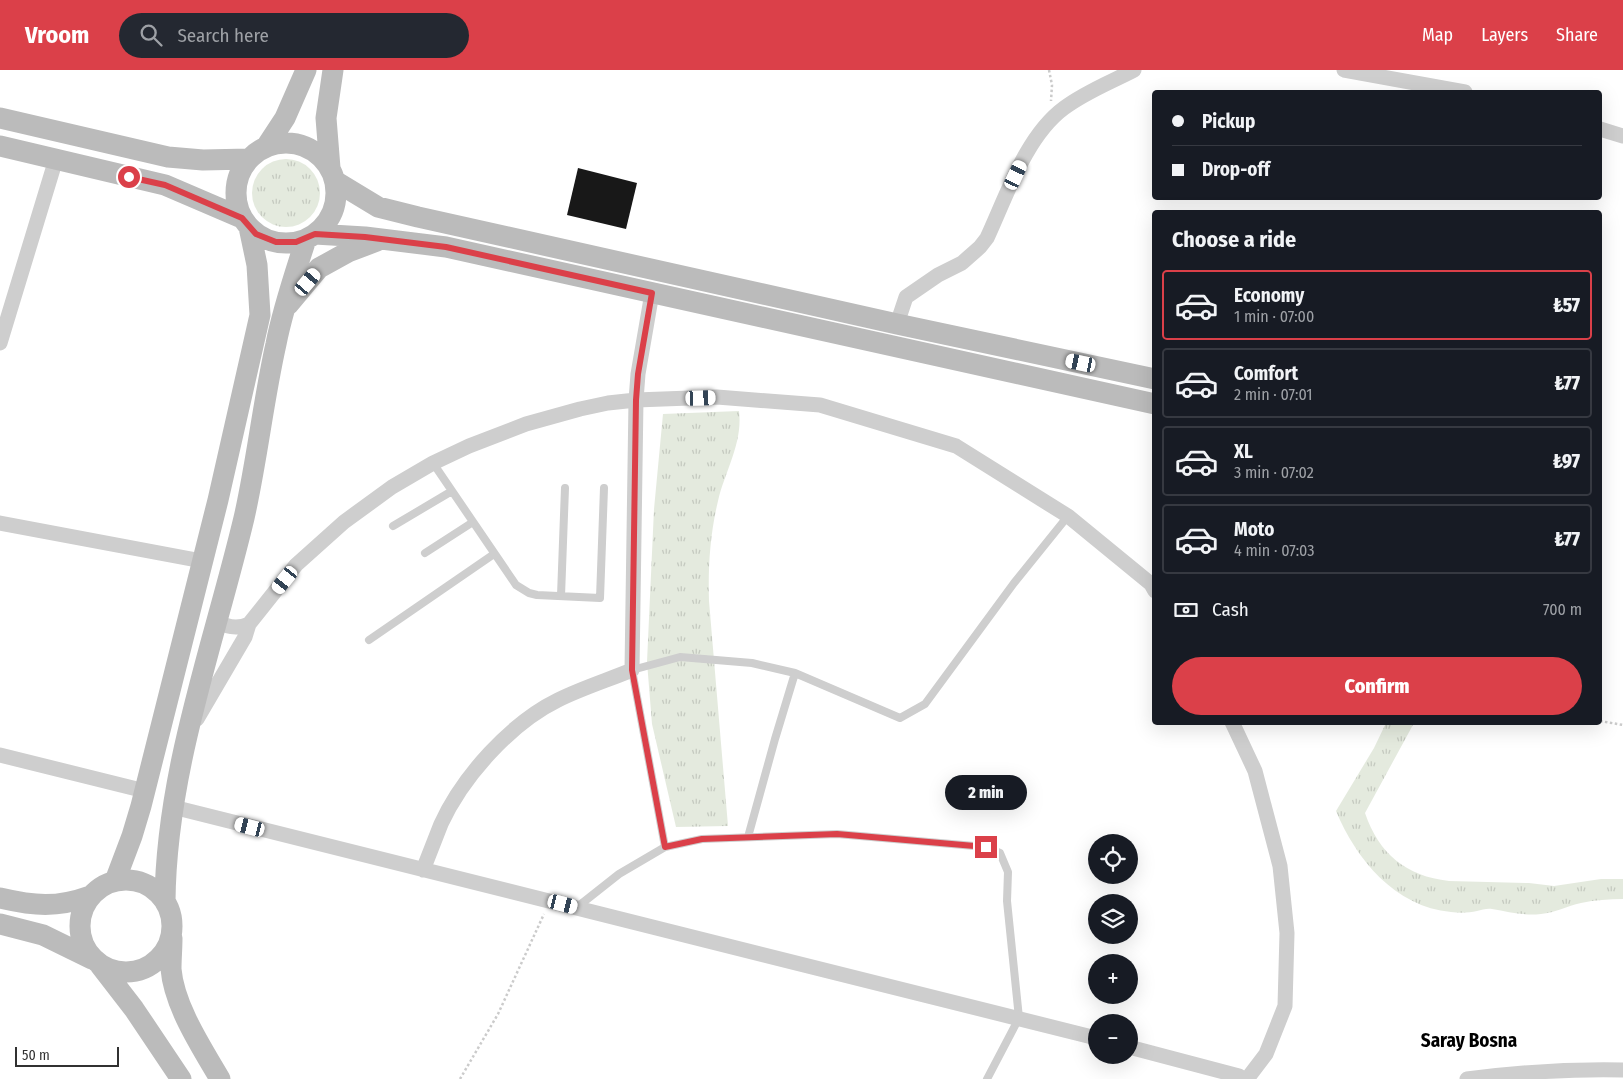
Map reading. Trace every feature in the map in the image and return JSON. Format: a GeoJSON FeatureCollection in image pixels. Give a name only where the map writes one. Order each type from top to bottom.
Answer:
{"type":"FeatureCollection","features":[{"type":"Feature","properties":{"kind":"street"},"geometry":{"type":"LineString","coordinates":[[115,881],[132,836],[145,791],[260,315],[257,265],[246,222],[237,203],[236,188],[242,168],[257,153],[285,118],[306,70]]}},
{"type":"Feature","properties":{"kind":"street"},"geometry":{"type":"LineString","coordinates":[[165,902],[167,857],[173,808],[188,733],[244,517],[276,344],[292,281],[310,237],[328,221],[334,209],[336,195],[326,118],[333,70]]}},
{"type":"Feature","properties":{"kind":"street"},"geometry":{"type":"LineString","coordinates":[[897,324],[906,297],[938,275],[962,263],[987,238],[1031,143],[1051,119],[1076,100],[1134,70]]}},
{"type":"Feature","properties":{"kind":"street"},"geometry":{"type":"LineString","coordinates":[[1344,70],[1454,90]]}},
{"type":"Feature","properties":{"kind":"street"},"geometry":{"type":"LineString","coordinates":[[0,118],[168,158],[203,160],[257,153],[281,143],[297,144],[316,152],[332,174],[378,207],[897,324],[1152,378]]}},
{"type":"Feature","properties":{"kind":"street"},"geometry":{"type":"LineString","coordinates":[[1602,131],[1623,136]]}},
{"type":"Feature","properties":{"kind":"street"},"geometry":{"type":"LineString","coordinates":[[0,146],[165,185],[246,222],[256,234],[276,242],[291,243],[310,237],[383,239],[446,247],[1152,403]]}},
{"type":"Feature","properties":{"kind":"street"},"geometry":{"type":"LineString","coordinates":[[0,343],[56,159]]}},
{"type":"Feature","properties":{"kind":"street"},"geometry":{"type":"LineString","coordinates":[[285,309],[319,268],[348,252],[383,239]]}},
{"type":"Feature","properties":{"kind":"street"},"geometry":{"type":"LineString","coordinates":[[423,870],[442,823],[454,801],[468,780],[502,742],[557,700],[632,670],[636,400],[638,374],[652,293]]}},
{"type":"Feature","properties":{"kind":"street"},"geometry":{"type":"LineString","coordinates":[[188,733],[244,637],[249,624],[296,566],[325,538],[369,503],[433,463],[468,446],[526,424],[608,403],[717,397],[820,405],[956,446],[1068,516],[1152,586]]}},
{"type":"Feature","properties":{"kind":"street"},"geometry":{"type":"LineString","coordinates":[[0,523],[202,561]]}},
{"type":"Feature","properties":{"kind":"street"},"geometry":{"type":"LineString","coordinates":[[217,621],[228,627],[235,628],[249,624]]}},
{"type":"Feature","properties":{"kind":"street"},"geometry":{"type":"LineString","coordinates":[[1233,725],[1255,771],[1280,866],[1287,933],[1284,1006],[1266,1054],[1247,1079]]}},
{"type":"Feature","properties":{"kind":"street"},"geometry":{"type":"LineString","coordinates":[[0,755],[145,791]]}},
{"type":"Feature","properties":{"kind":"street"},"geometry":{"type":"LineString","coordinates":[[173,808],[1088,1036]]}},
{"type":"Feature","properties":{"kind":"street"},"geometry":{"type":"LineString","coordinates":[[181,1079],[125,997],[82,942],[80,933],[81,913],[90,896],[97,890],[115,881],[134,880],[143,883],[152,888],[165,902],[172,920],[171,970],[175,988],[198,1042],[220,1079]]}},
{"type":"Feature","properties":{"kind":"street"},"geometry":{"type":"LineString","coordinates":[[0,898],[20,903],[47,905],[69,903],[90,896]]}},
{"type":"Feature","properties":{"kind":"street"},"geometry":{"type":"LineString","coordinates":[[0,924],[43,936],[117,972],[127,973],[146,968],[161,956],[172,930]]}},
{"type":"Feature","properties":{"kind":"street"},"geometry":{"type":"LineString","coordinates":[[1138,1049],[1239,1076],[1243,1079]]}},
{"type":"Feature","properties":{"kind":"street"},"geometry":{"type":"LineString","coordinates":[[1467,1079],[1526,1072],[1623,1070]]}},
{"type":"Feature","properties":{"kind":"lane"},"geometry":{"type":"LineString","coordinates":[[433,463],[516,585],[522,590],[537,595],[600,598],[604,488]]}},
{"type":"Feature","properties":{"kind":"lane"},"geometry":{"type":"LineString","coordinates":[[560,596],[565,488]]}},
{"type":"Feature","properties":{"kind":"lane"},"geometry":{"type":"LineString","coordinates":[[393,526],[452,490]]}},
{"type":"Feature","properties":{"kind":"lane"},"geometry":{"type":"LineString","coordinates":[[665,847],[632,670],[680,657],[752,663],[795,673],[900,718],[925,704],[1014,583],[1068,516]]}},
{"type":"Feature","properties":{"kind":"lane"},"geometry":{"type":"LineString","coordinates":[[425,552],[473,522]]}},
{"type":"Feature","properties":{"kind":"lane"},"geometry":{"type":"LineString","coordinates":[[369,640],[494,554]]}},
{"type":"Feature","properties":{"kind":"lane"},"geometry":{"type":"LineString","coordinates":[[748,837],[774,739],[795,673]]}},
{"type":"Feature","properties":{"kind":"lane"},"geometry":{"type":"LineString","coordinates":[[576,908],[619,874],[665,847],[702,839],[837,834],[986,847],[1000,853],[1008,872],[1007,901],[1019,1018],[987,1079]]}},
{"type":"Feature","properties":{"kind":"path"},"geometry":{"type":"LineString","coordinates":[[1049,70],[1052,85],[1051,119]]}},
{"type":"Feature","properties":{"kind":"path"},"geometry":{"type":"LineString","coordinates":[[1602,721],[1623,725]]}},
{"type":"Feature","properties":{"kind":"path"},"geometry":{"type":"LineString","coordinates":[[460,1079],[498,1014],[549,901]]}},
{"type":"Feature","properties":{"kind":"green space"},"geometry":{"type":"Polygon","coordinates":[[[279,159],[293,159],[305,164],[315,174],[320,186],[320,200],[315,212],[305,222],[293,227],[279,227],[267,222],[257,212],[252,200],[252,186],[257,174],[267,164],[279,159]]]}},
{"type":"Feature","properties":{"kind":"green space"},"geometry":{"type":"Polygon","coordinates":[[[739,411],[740,423],[736,446],[715,513],[711,538],[709,576],[709,601],[728,826],[676,827],[652,724],[647,662],[654,509],[663,414],[739,411]]]}},
{"type":"Feature","properties":{"kind":"green space"},"geometry":{"type":"Polygon","coordinates":[[[1385,725],[1413,725],[1365,813],[1378,840],[1386,851],[1407,868],[1420,874],[1449,881],[1529,883],[1554,886],[1601,879],[1623,879],[1623,899],[1586,902],[1541,914],[1523,914],[1490,909],[1457,913],[1431,908],[1412,901],[1395,891],[1366,863],[1344,829],[1336,811],[1374,748],[1385,725]]]}},
{"type":"Feature","properties":{"kind":"building"},"geometry":{"type":"Polygon","coordinates":[[[578,168],[637,183],[626,229],[567,215],[578,168]]]}},
{"type":"Feature","properties":{"kind":"district","name":"Saray Bosna"},"geometry":{"type":"Point","coordinates":[1469,1040]}},
{"type":"Feature","properties":{"kind":"route"},"geometry":{"type":"LineString","coordinates":[[129,177],[165,185],[242,218],[256,234],[276,242],[296,242],[315,234],[365,237],[446,247],[652,293],[638,374],[636,400],[632,670],[665,847],[702,839],[837,834],[986,847]]}}]}
